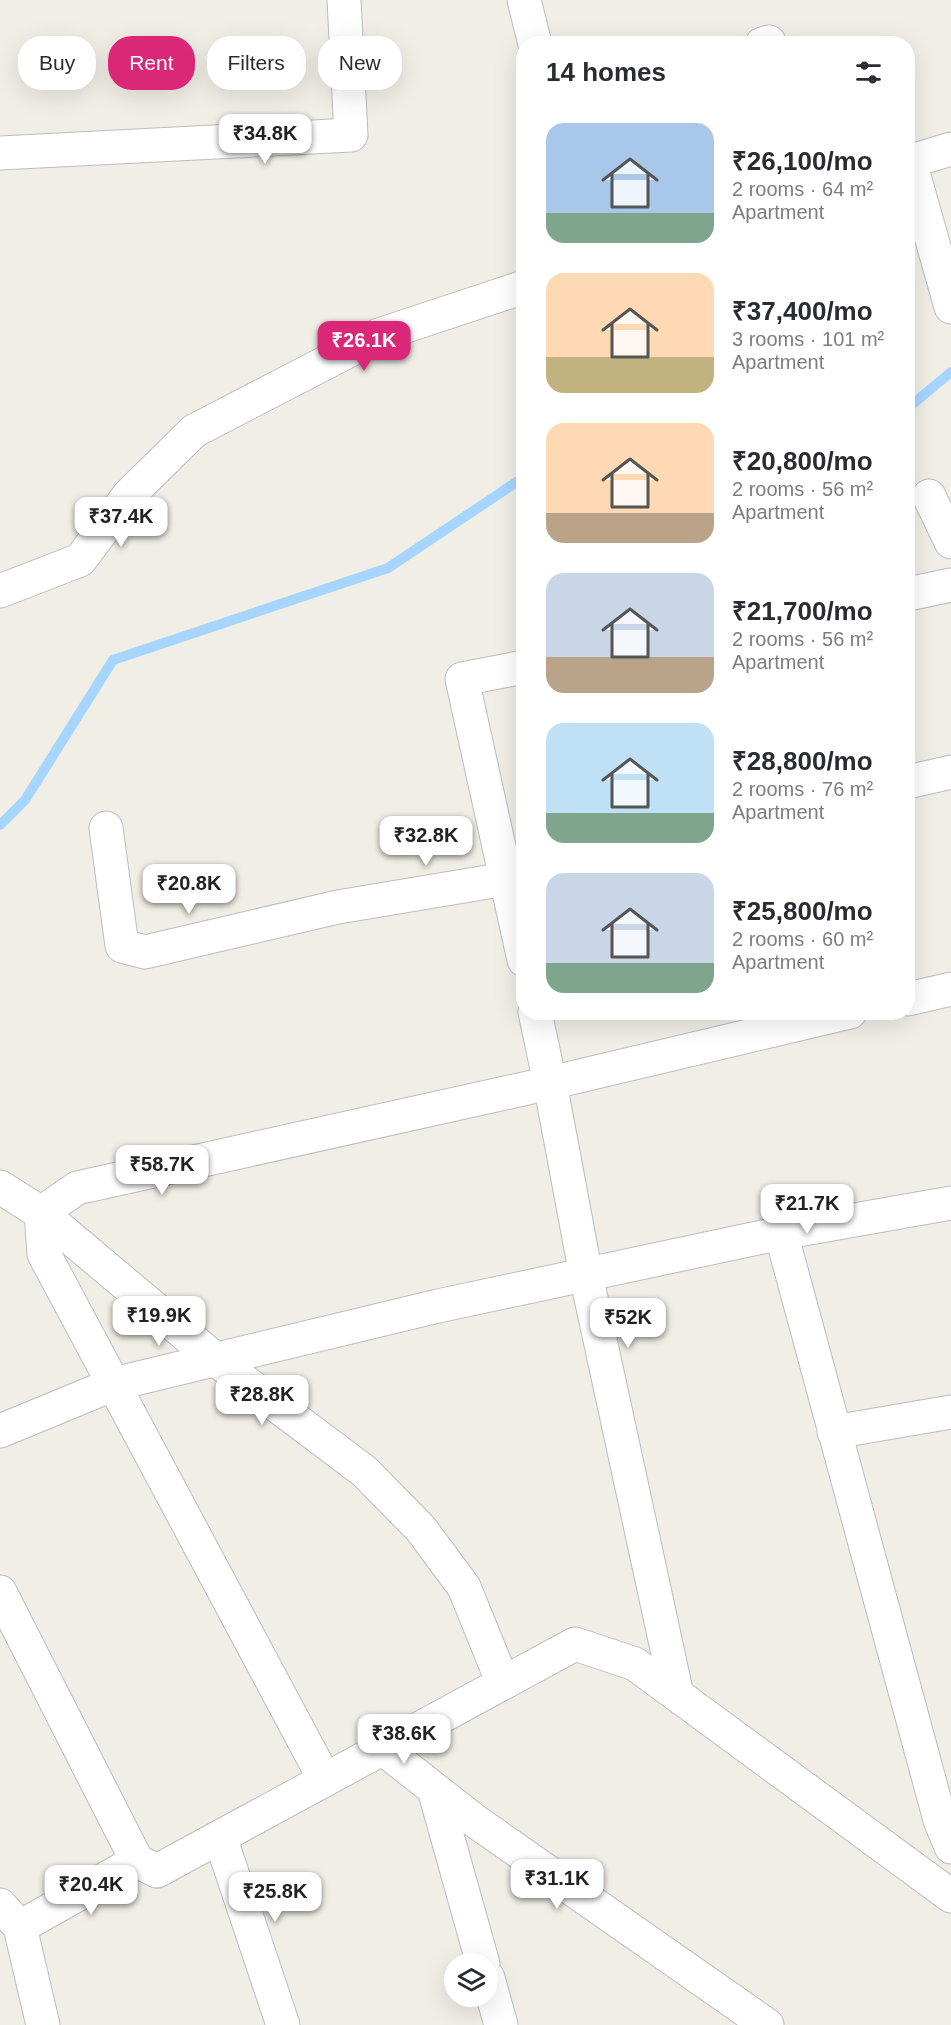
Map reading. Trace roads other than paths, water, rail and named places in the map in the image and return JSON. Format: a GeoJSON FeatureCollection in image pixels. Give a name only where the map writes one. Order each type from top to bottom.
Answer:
{"type":"FeatureCollection","features":[{"type":"Feature","properties":{"kind":"street"},"geometry":{"type":"LineString","coordinates":[[0,153],[351,135],[344,0]]}},
{"type":"Feature","properties":{"kind":"street"},"geometry":{"type":"LineString","coordinates":[[524,0],[532,36]]}},
{"type":"Feature","properties":{"kind":"street"},"geometry":{"type":"LineString","coordinates":[[915,160],[951,149]]}},
{"type":"Feature","properties":{"kind":"street"},"geometry":{"type":"LineString","coordinates":[[915,186],[951,307]]}},
{"type":"Feature","properties":{"kind":"street"},"geometry":{"type":"LineString","coordinates":[[0,591],[80,561],[129,495],[194,431],[379,335],[516,290]]}},
{"type":"Feature","properties":{"kind":"street"},"geometry":{"type":"LineString","coordinates":[[928,496],[951,542]]}},
{"type":"Feature","properties":{"kind":"street"},"geometry":{"type":"LineString","coordinates":[[915,593],[951,585]]}},
{"type":"Feature","properties":{"kind":"street"},"geometry":{"type":"LineString","coordinates":[[106,828],[122,946],[145,952],[338,907],[515,878],[462,679],[516,669]]}},
{"type":"Feature","properties":{"kind":"street"},"geometry":{"type":"LineString","coordinates":[[915,780],[951,772]]}},
{"type":"Feature","properties":{"kind":"street"},"geometry":{"type":"LineString","coordinates":[[915,997],[951,989]]}},
{"type":"Feature","properties":{"kind":"street"},"geometry":{"type":"LineString","coordinates":[[537,1020],[586,1275],[677,1695]]}},
{"type":"Feature","properties":{"kind":"street"},"geometry":{"type":"LineString","coordinates":[[41,1213],[77,1188],[550,1083],[816,1020]]}},
{"type":"Feature","properties":{"kind":"street"},"geometry":{"type":"LineString","coordinates":[[0,1187],[41,1213],[216,1360],[364,1471],[422,1529],[464,1587],[503,1683]]}},
{"type":"Feature","properties":{"kind":"street"},"geometry":{"type":"LineString","coordinates":[[0,1431],[114,1384],[438,1306],[781,1233],[951,1203]]}},
{"type":"Feature","properties":{"kind":"street"},"geometry":{"type":"LineString","coordinates":[[41,1213],[44,1254],[325,1780]]}},
{"type":"Feature","properties":{"kind":"street"},"geometry":{"type":"LineString","coordinates":[[781,1233],[940,1820],[951,1847]]}},
{"type":"Feature","properties":{"kind":"street"},"geometry":{"type":"LineString","coordinates":[[834,1432],[951,1412]]}},
{"type":"Feature","properties":{"kind":"street"},"geometry":{"type":"LineString","coordinates":[[0,1592],[137,1861],[157,1871],[575,1644],[635,1664],[951,1896]]}},
{"type":"Feature","properties":{"kind":"street"},"geometry":{"type":"LineString","coordinates":[[382,1748],[475,1821],[767,2025]]}},
{"type":"Feature","properties":{"kind":"street"},"geometry":{"type":"LineString","coordinates":[[434,1789],[480,1953]]}},
{"type":"Feature","properties":{"kind":"street"},"geometry":{"type":"LineString","coordinates":[[220,1837],[283,2025]]}},
{"type":"Feature","properties":{"kind":"street"},"geometry":{"type":"LineString","coordinates":[[43,2025],[10,1916],[137,1861]]}},
{"type":"Feature","properties":{"kind":"street"},"geometry":{"type":"LineString","coordinates":[[496,2007],[501,2025]]}},
{"type":"Feature","properties":{"kind":"waterway"},"geometry":{"type":"LineString","coordinates":[[915,402],[951,372]]}},
{"type":"Feature","properties":{"kind":"waterway"},"geometry":{"type":"LineString","coordinates":[[0,825],[25,800],[113,660],[388,568],[516,482]]}}]}
